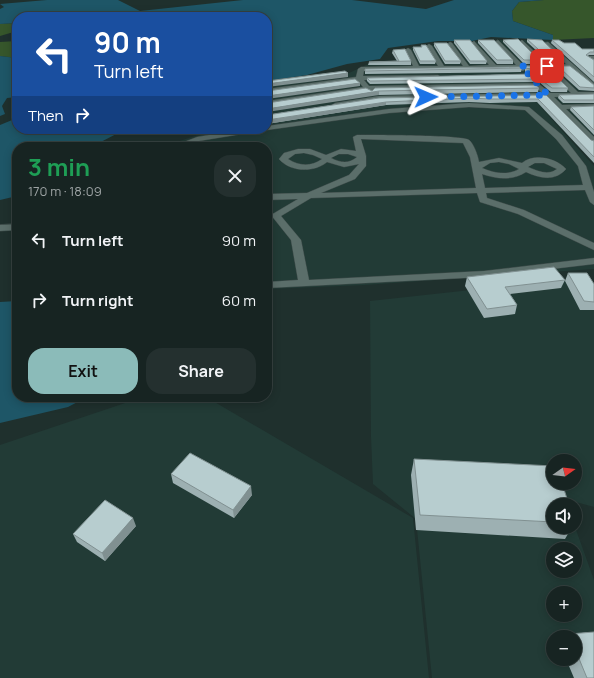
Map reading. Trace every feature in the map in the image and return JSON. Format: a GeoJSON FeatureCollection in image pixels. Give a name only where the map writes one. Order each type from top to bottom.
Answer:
{"type":"FeatureCollection","features":[{"type":"Feature","properties":{"kind":"lane"},"geometry":{"type":"LineString","coordinates":[[498,42],[529,75],[521,75]]}},
{"type":"Feature","properties":{"kind":"lane"},"geometry":{"type":"LineString","coordinates":[[522,42],[576,94]]}},
{"type":"Feature","properties":{"kind":"lane"},"geometry":{"type":"LineString","coordinates":[[474,43],[494,67]]}},
{"type":"Feature","properties":{"kind":"lane"},"geometry":{"type":"LineString","coordinates":[[546,43],[594,86]]}},
{"type":"Feature","properties":{"kind":"lane"},"geometry":{"type":"LineString","coordinates":[[450,44],[467,67]]}},
{"type":"Feature","properties":{"kind":"lane"},"geometry":{"type":"LineString","coordinates":[[429,46],[442,68]]}},
{"type":"Feature","properties":{"kind":"lane"},"geometry":{"type":"LineString","coordinates":[[408,50],[418,68]]}},
{"type":"Feature","properties":{"kind":"lane"},"geometry":{"type":"LineString","coordinates":[[359,78],[361,69],[572,66]]}},
{"type":"Feature","properties":{"kind":"lane"},"geometry":{"type":"LineString","coordinates":[[272,90],[359,78],[444,76]]}},
{"type":"Feature","properties":{"kind":"lane"},"geometry":{"type":"LineString","coordinates":[[359,78],[367,88],[379,98]]}},
{"type":"Feature","properties":{"kind":"lane"},"geometry":{"type":"LineString","coordinates":[[272,102],[367,88],[536,82],[594,141]]}},
{"type":"Feature","properties":{"kind":"lane"},"geometry":{"type":"LineString","coordinates":[[327,106],[379,98],[594,94]]}},
{"type":"Feature","properties":{"kind":"lane"},"geometry":{"type":"LineString","coordinates":[[272,127],[389,111],[469,105],[527,108],[559,137],[582,166],[594,202]]}},
{"type":"Feature","properties":{"kind":"lane"},"geometry":{"type":"LineString","coordinates":[[560,107],[593,107]]}},
{"type":"Feature","properties":{"kind":"lane"},"geometry":{"type":"LineString","coordinates":[[189,142],[197,139],[228,134]]}},
{"type":"Feature","properties":{"kind":"lane"},"geometry":{"type":"LineString","coordinates":[[304,283],[296,240],[276,215],[309,196],[352,177],[363,164],[358,137],[448,139],[466,142],[474,157],[483,200],[520,212],[594,247]]}},
{"type":"Feature","properties":{"kind":"lane"},"geometry":{"type":"LineString","coordinates":[[348,151],[362,156],[354,162],[343,166],[335,164],[326,158],[334,153],[348,151]]}},
{"type":"Feature","properties":{"kind":"lane"},"geometry":{"type":"LineString","coordinates":[[491,160],[503,160],[514,162],[523,167],[523,170],[517,175],[507,176],[488,174],[476,168],[480,164],[491,160]]}},
{"type":"Feature","properties":{"kind":"lane"},"geometry":{"type":"LineString","coordinates":[[272,198],[588,187]]}},
{"type":"Feature","properties":{"kind":"lane"},"geometry":{"type":"LineString","coordinates":[[0,228],[12,227]]}},
{"type":"Feature","properties":{"kind":"lane"},"geometry":{"type":"LineString","coordinates":[[272,285],[484,274],[594,261]]}},
{"type":"Feature","properties":{"kind":"shaded area"},"geometry":{"type":"Polygon","coordinates":[[[500,40],[536,40],[558,42],[582,52],[594,52],[594,163],[536,102],[594,166],[594,269],[365,285],[272,289],[272,142],[176,142],[206,134],[272,134],[272,83],[349,73],[368,64],[398,64],[392,53],[414,47],[500,40]]]}},
{"type":"Feature","properties":{"kind":"shaded area"},"geometry":{"type":"Polygon","coordinates":[[[580,278],[594,301],[594,507],[582,504],[582,498],[546,498],[546,534],[578,534],[580,542],[546,542],[546,578],[582,578],[582,547],[594,580],[594,678],[432,678],[416,519],[373,484],[371,437],[370,301],[580,278]]]}},
{"type":"Feature","properties":{"kind":"shaded area"},"geometry":{"type":"Polygon","coordinates":[[[128,402],[215,402],[413,518],[429,678],[0,678],[0,445],[128,402]]]}},
{"type":"Feature","properties":{"kind":"green space"},"geometry":{"type":"Polygon","coordinates":[[[544,0],[594,0],[594,38],[553,40],[553,35],[513,21],[512,11],[519,2],[544,0]]]}},
{"type":"Feature","properties":{"kind":"green space"},"geometry":{"type":"Polygon","coordinates":[[[12,23],[12,32],[0,36],[0,24],[12,23]]]}},
{"type":"Feature","properties":{"kind":"green space"},"geometry":{"type":"Polygon","coordinates":[[[12,41],[12,57],[0,56],[0,42],[12,41]]]}},
{"type":"Feature","properties":{"kind":"water"},"geometry":{"type":"Polygon","coordinates":[[[47,0],[118,0],[140,11],[243,0],[352,0],[426,9],[454,0],[544,0],[519,2],[512,11],[513,21],[553,35],[553,40],[491,37],[472,41],[438,41],[388,48],[380,59],[347,64],[307,75],[272,80],[272,12],[12,12],[12,23],[0,24],[0,9],[4,7],[0,4],[47,0]]]}},
{"type":"Feature","properties":{"kind":"water"},"geometry":{"type":"Polygon","coordinates":[[[0,56],[12,57],[12,98],[7,98],[2,106],[5,114],[0,116],[0,56]]]}},
{"type":"Feature","properties":{"kind":"water"},"geometry":{"type":"Polygon","coordinates":[[[12,120],[12,134],[116,134],[101,142],[12,142],[12,197],[0,200],[0,125],[12,120]]]}},
{"type":"Feature","properties":{"kind":"water"},"geometry":{"type":"Polygon","coordinates":[[[12,301],[12,402],[78,402],[68,407],[0,423],[0,302],[12,301]]]}},
{"type":"Feature","properties":{"kind":"building"},"geometry":{"type":"Polygon","coordinates":[[[518,39],[539,60],[524,60],[503,40],[518,39]]]}},
{"type":"Feature","properties":{"kind":"building"},"geometry":{"type":"Polygon","coordinates":[[[527,39],[542,40],[563,60],[550,60],[527,39]]]}},
{"type":"Feature","properties":{"kind":"building"},"geometry":{"type":"Polygon","coordinates":[[[454,40],[470,40],[487,61],[470,61],[454,40]]]}},
{"type":"Feature","properties":{"kind":"building"},"geometry":{"type":"Polygon","coordinates":[[[478,40],[494,40],[513,60],[497,60],[478,40]]]}},
{"type":"Feature","properties":{"kind":"building"},"geometry":{"type":"Polygon","coordinates":[[[552,40],[559,40],[564,43],[575,43],[582,49],[594,49],[594,52],[590,52],[586,55],[594,60],[594,77],[552,40]]]}},
{"type":"Feature","properties":{"kind":"building"},"geometry":{"type":"Polygon","coordinates":[[[434,43],[447,43],[461,61],[445,61],[434,43]]]}},
{"type":"Feature","properties":{"kind":"building"},"geometry":{"type":"Polygon","coordinates":[[[421,45],[426,45],[436,61],[420,61],[413,47],[422,47],[421,45]]]}},
{"type":"Feature","properties":{"kind":"building"},"geometry":{"type":"Polygon","coordinates":[[[405,49],[411,61],[369,62],[399,61],[393,50],[405,49]]]}},
{"type":"Feature","properties":{"kind":"building"},"geometry":{"type":"Polygon","coordinates":[[[527,66],[546,66],[568,88],[552,88],[540,79],[370,81],[367,78],[532,74],[534,72],[531,69],[525,68],[527,66]]]}},
{"type":"Feature","properties":{"kind":"building"},"geometry":{"type":"Polygon","coordinates":[[[558,66],[570,66],[594,85],[594,88],[580,87],[558,66]]]}},
{"type":"Feature","properties":{"kind":"building"},"geometry":{"type":"Polygon","coordinates":[[[522,68],[365,71],[365,69],[522,68]]]}},
{"type":"Feature","properties":{"kind":"building"},"geometry":{"type":"Polygon","coordinates":[[[345,71],[348,73],[272,83],[272,80],[345,71]]]}},
{"type":"Feature","properties":{"kind":"building"},"geometry":{"type":"Polygon","coordinates":[[[355,79],[360,83],[272,95],[272,90],[355,79]]]}},
{"type":"Feature","properties":{"kind":"building"},"geometry":{"type":"Polygon","coordinates":[[[536,85],[539,88],[379,91],[272,108],[272,102],[366,88],[372,91],[375,88],[536,85]]]}},
{"type":"Feature","properties":{"kind":"building"},"geometry":{"type":"Polygon","coordinates":[[[594,94],[594,100],[564,100],[559,95],[594,94]]]}},
{"type":"Feature","properties":{"kind":"building"},"geometry":{"type":"Polygon","coordinates":[[[546,95],[591,140],[594,141],[594,157],[538,99],[470,98],[386,102],[272,119],[272,114],[379,98],[546,95]]]}},
{"type":"Feature","properties":{"kind":"building"},"geometry":{"type":"Polygon","coordinates":[[[594,106],[594,130],[571,107],[594,106]]]}},
{"type":"Feature","properties":{"kind":"building"},"geometry":{"type":"Polygon","coordinates":[[[554,267],[565,280],[505,287],[517,305],[487,309],[467,277],[554,267]]]}},
{"type":"Feature","properties":{"kind":"building"},"geometry":{"type":"Polygon","coordinates":[[[568,273],[587,273],[594,284],[594,302],[584,301],[568,273]]]}},
{"type":"Feature","properties":{"kind":"building"},"geometry":{"type":"Polygon","coordinates":[[[190,453],[251,486],[233,510],[171,474],[190,453]]]}},
{"type":"Feature","properties":{"kind":"building"},"geometry":{"type":"Polygon","coordinates":[[[414,459],[546,466],[546,490],[564,490],[567,498],[546,498],[546,522],[420,515],[414,459]]]}},
{"type":"Feature","properties":{"kind":"building"},"geometry":{"type":"Polygon","coordinates":[[[105,500],[133,518],[102,553],[73,534],[105,500]]]}},
{"type":"Feature","properties":{"kind":"building"},"geometry":{"type":"Polygon","coordinates":[[[594,632],[594,678],[587,678],[582,666],[582,633],[594,632]]]}},
{"type":"Feature","properties":{"kind":"route"},"geometry":{"type":"LineString","coordinates":[[426,97],[548,95],[521,66],[547,66]]}}]}
